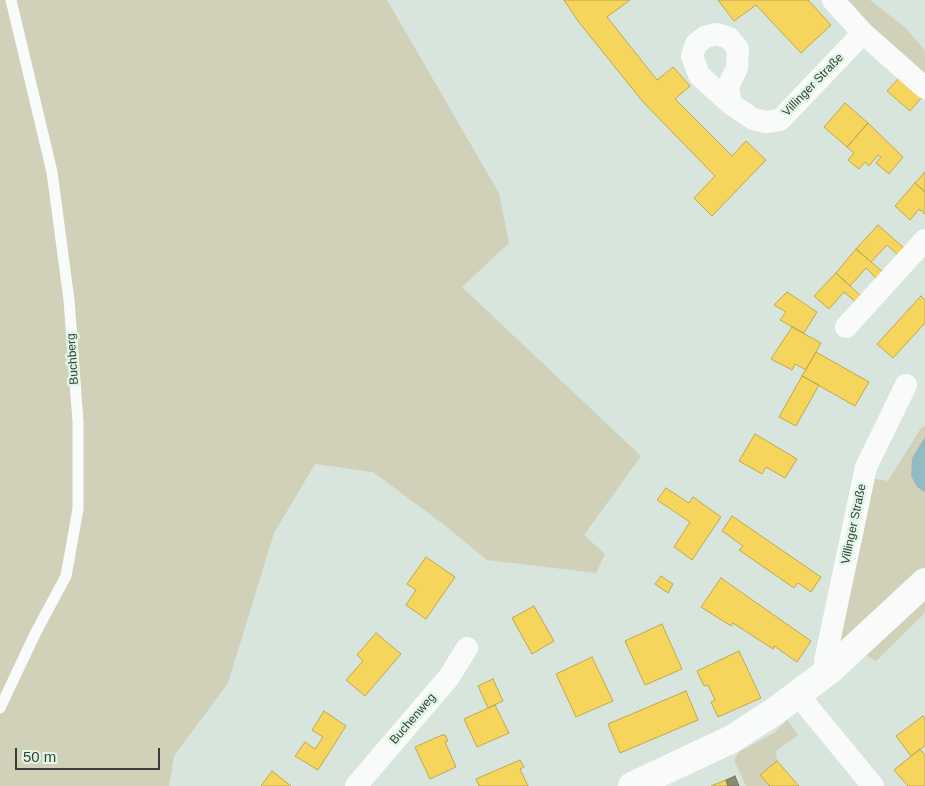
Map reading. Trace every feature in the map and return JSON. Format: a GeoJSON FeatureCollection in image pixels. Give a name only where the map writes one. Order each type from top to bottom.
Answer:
{"type":"FeatureCollection","features":[{"type":"Feature","properties":{"kind":"main road"},"geometry":{"type":"LineString","coordinates":[[632,786],[732,739],[798,695],[830,670],[925,582]]}},
{"type":"Feature","properties":{"kind":"street"},"geometry":{"type":"LineString","coordinates":[[833,0],[863,33],[925,88]]}},
{"type":"Feature","properties":{"kind":"street","name":"Villinger Straße"},"geometry":{"type":"LineString","coordinates":[[731,104],[753,119],[766,122],[780,120],[863,33]]}},
{"type":"Feature","properties":{"kind":"street"},"geometry":{"type":"LineString","coordinates":[[846,328],[925,240]]}},
{"type":"Feature","properties":{"kind":"street","name":"Villinger Straße"},"geometry":{"type":"LineString","coordinates":[[830,670],[825,662],[866,467],[906,385]]}},
{"type":"Feature","properties":{"kind":"street","name":"Buchenweg"},"geometry":{"type":"LineString","coordinates":[[356,786],[449,677],[467,648]]}},
{"type":"Feature","properties":{"kind":"street"},"geometry":{"type":"LineString","coordinates":[[798,695],[873,786]]}},
{"type":"Feature","properties":{"kind":"lane","name":"Buchberg"},"geometry":{"type":"LineString","coordinates":[[0,708],[36,632],[66,576],[78,509],[78,422],[69,300],[52,172],[11,0]]}},
{"type":"Feature","properties":{"kind":"green space"},"geometry":{"type":"Polygon","coordinates":[[[0,0],[387,0],[499,193],[509,243],[462,287],[641,456],[584,535],[605,554],[596,573],[487,560],[447,527],[373,472],[315,464],[274,533],[228,683],[174,756],[169,786],[0,786],[0,0]]]}},
{"type":"Feature","properties":{"kind":"green space"},"geometry":{"type":"Polygon","coordinates":[[[844,0],[870,0],[907,29],[925,51],[925,78],[844,0]]]}},
{"type":"Feature","properties":{"kind":"green space"},"geometry":{"type":"Polygon","coordinates":[[[925,426],[925,613],[876,661],[834,639],[863,536],[872,478],[888,481],[921,428],[925,426]]]}},
{"type":"Feature","properties":{"kind":"green space"},"geometry":{"type":"Polygon","coordinates":[[[787,720],[798,735],[776,751],[777,761],[761,775],[770,786],[746,786],[734,760],[739,752],[774,733],[787,720]]]}},
{"type":"Feature","properties":{"kind":"water"},"geometry":{"type":"Polygon","coordinates":[[[925,437],[925,492],[917,487],[911,476],[912,458],[925,437]]]}},
{"type":"Feature","properties":{"kind":"building: Wohnen"},"geometry":{"type":"Polygon","coordinates":[[[564,0],[630,0],[607,17],[657,80],[673,67],[690,86],[675,99],[732,156],[746,141],[766,160],[712,216],[694,198],[715,176],[643,102],[578,21],[564,0]]]}},
{"type":"Feature","properties":{"kind":"building: Wohnen"},"geometry":{"type":"Polygon","coordinates":[[[718,0],[808,0],[831,25],[801,53],[756,5],[734,21],[718,0]]]}},
{"type":"Feature","properties":{"kind":"building: Wohnen"},"geometry":{"type":"Polygon","coordinates":[[[899,78],[922,97],[910,111],[887,91],[899,78]]]}},
{"type":"Feature","properties":{"kind":"building: Wohnen"},"geometry":{"type":"Polygon","coordinates":[[[845,103],[868,123],[847,147],[824,127],[845,103]]]}},
{"type":"Feature","properties":{"kind":"building: Wohnen"},"geometry":{"type":"Polygon","coordinates":[[[868,123],[903,157],[889,174],[876,163],[881,157],[878,155],[869,166],[865,162],[859,169],[848,160],[854,153],[847,147],[868,123]]]}},
{"type":"Feature","properties":{"kind":"building: Wohnen"},"geometry":{"type":"Polygon","coordinates":[[[925,172],[925,192],[915,183],[925,172]]]}},
{"type":"Feature","properties":{"kind":"building: Wohnen"},"geometry":{"type":"Polygon","coordinates":[[[915,183],[925,192],[925,214],[919,209],[910,220],[895,206],[915,183]]]}},
{"type":"Feature","properties":{"kind":"building: Wohnen"},"geometry":{"type":"Polygon","coordinates":[[[878,225],[905,249],[899,256],[887,245],[871,262],[856,249],[878,225]]]}},
{"type":"Feature","properties":{"kind":"building: Wohnen"},"geometry":{"type":"Polygon","coordinates":[[[856,249],[884,273],[878,280],[866,268],[850,286],[836,273],[856,249]]]}},
{"type":"Feature","properties":{"kind":"building: Wohnen"},"geometry":{"type":"Polygon","coordinates":[[[836,273],[862,297],[857,303],[844,292],[829,309],[814,296],[836,273]]]}},
{"type":"Feature","properties":{"kind":"building: Wohnen"},"geometry":{"type":"Polygon","coordinates":[[[787,292],[817,312],[804,333],[780,320],[786,312],[774,305],[787,292]]]}},
{"type":"Feature","properties":{"kind":"building: Wohnen"},"geometry":{"type":"Polygon","coordinates":[[[921,296],[925,300],[925,323],[893,358],[877,344],[921,296]]]}},
{"type":"Feature","properties":{"kind":"building: Wohnen"},"geometry":{"type":"Polygon","coordinates":[[[792,327],[821,343],[806,370],[795,364],[792,370],[771,359],[792,327]]]}},
{"type":"Feature","properties":{"kind":"building: Wohnen"},"geometry":{"type":"Polygon","coordinates":[[[816,352],[869,382],[855,406],[802,376],[816,352]]]}},
{"type":"Feature","properties":{"kind":"building: Wohnen"},"geometry":{"type":"Polygon","coordinates":[[[802,376],[819,385],[796,426],[779,417],[802,376]]]}},
{"type":"Feature","properties":{"kind":"building: Wohnen"},"geometry":{"type":"Polygon","coordinates":[[[755,434],[797,459],[785,478],[766,467],[762,474],[739,461],[755,434]]]}},
{"type":"Feature","properties":{"kind":"building: Wohnen"},"geometry":{"type":"Polygon","coordinates":[[[666,488],[689,503],[693,497],[721,517],[692,560],[674,547],[690,522],[657,500],[666,488]]]}},
{"type":"Feature","properties":{"kind":"building: Wohnen"},"geometry":{"type":"Polygon","coordinates":[[[732,516],[821,577],[811,592],[798,583],[794,588],[739,550],[743,546],[722,531],[732,516]]]}},
{"type":"Feature","properties":{"kind":"building: Wohnen"},"geometry":{"type":"Polygon","coordinates":[[[426,557],[455,577],[426,619],[406,605],[416,590],[407,584],[426,557]]]}},
{"type":"Feature","properties":{"kind":"building: Wohnen"},"geometry":{"type":"Polygon","coordinates":[[[661,576],[673,584],[668,593],[655,584],[661,576]]]}},
{"type":"Feature","properties":{"kind":"building: Wohnen"},"geometry":{"type":"Polygon","coordinates":[[[721,578],[811,641],[797,662],[774,646],[773,649],[733,623],[731,626],[701,607],[721,578]]]}},
{"type":"Feature","properties":{"kind":"building: Wohnen"},"geometry":{"type":"Polygon","coordinates":[[[534,606],[554,641],[532,654],[512,618],[534,606]]]}},
{"type":"Feature","properties":{"kind":"building: Wohnen"},"geometry":{"type":"Polygon","coordinates":[[[662,624],[682,669],[645,685],[625,641],[662,624]]]}},
{"type":"Feature","properties":{"kind":"building: Wohnen"},"geometry":{"type":"Polygon","coordinates":[[[376,633],[401,654],[365,696],[346,680],[363,661],[357,655],[376,633]]]}},
{"type":"Feature","properties":{"kind":"building: Wohnen"},"geometry":{"type":"Polygon","coordinates":[[[739,651],[761,698],[718,717],[711,702],[715,700],[708,685],[704,686],[697,671],[739,651]]]}},
{"type":"Feature","properties":{"kind":"building: Wohnen"},"geometry":{"type":"Polygon","coordinates":[[[592,657],[613,701],[576,717],[556,674],[592,657]]]}},
{"type":"Feature","properties":{"kind":"building: Wohnen"},"geometry":{"type":"Polygon","coordinates":[[[493,679],[503,701],[488,708],[478,686],[493,679]]]}},
{"type":"Feature","properties":{"kind":"building: Wohnen"},"geometry":{"type":"Polygon","coordinates":[[[686,691],[698,720],[620,753],[608,724],[686,691]]]}},
{"type":"Feature","properties":{"kind":"building: Wohnen"},"geometry":{"type":"Polygon","coordinates":[[[495,705],[509,733],[477,747],[464,719],[495,705]]]}},
{"type":"Feature","properties":{"kind":"building: Wohnen"},"geometry":{"type":"Polygon","coordinates":[[[324,711],[346,726],[318,770],[295,756],[305,742],[315,749],[323,737],[312,730],[324,711]]]}},
{"type":"Feature","properties":{"kind":"building: Wohnen"},"geometry":{"type":"Polygon","coordinates":[[[923,716],[925,719],[925,746],[911,756],[896,736],[923,716]]]}},
{"type":"Feature","properties":{"kind":"building: Wohnen"},"geometry":{"type":"Polygon","coordinates":[[[445,735],[448,741],[445,742],[456,767],[430,779],[415,747],[445,735]]]}},
{"type":"Feature","properties":{"kind":"building: Wohnen"},"geometry":{"type":"Polygon","coordinates":[[[920,749],[925,755],[925,786],[908,786],[894,770],[920,749]]]}},
{"type":"Feature","properties":{"kind":"building: Wohnen"},"geometry":{"type":"Polygon","coordinates":[[[520,760],[524,767],[520,769],[528,786],[479,786],[476,779],[520,760]]]}},
{"type":"Feature","properties":{"kind":"building: Wohnen"},"geometry":{"type":"Polygon","coordinates":[[[777,761],[799,786],[770,786],[760,775],[777,761]]]}},
{"type":"Feature","properties":{"kind":"building: Wohnen"},"geometry":{"type":"Polygon","coordinates":[[[272,771],[291,786],[261,786],[272,771]]]}},
{"type":"Feature","properties":{"kind":"building: Wohnen"},"geometry":{"type":"Polygon","coordinates":[[[726,780],[728,786],[711,786],[726,780]]]}},
{"type":"Feature","properties":{"kind":"building: Industrie"},"geometry":{"type":"Polygon","coordinates":[[[735,776],[739,786],[728,786],[726,780],[735,776]]]}}]}
